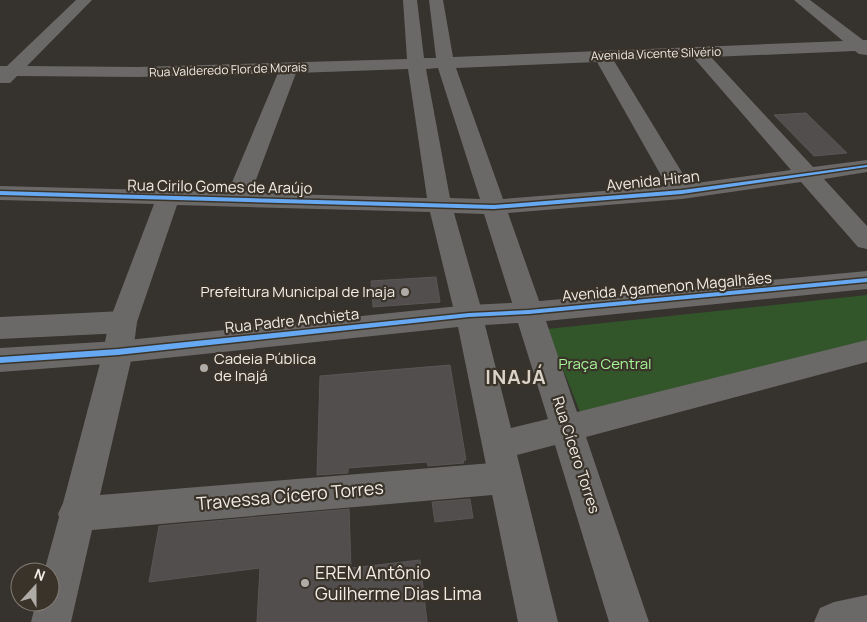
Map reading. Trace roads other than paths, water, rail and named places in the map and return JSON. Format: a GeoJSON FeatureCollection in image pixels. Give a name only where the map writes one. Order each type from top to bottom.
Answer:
{"type":"FeatureCollection","features":[{"type":"Feature","properties":{"kind":"street"},"geometry":{"type":"LineString","coordinates":[[4,75],[85,0]]}},
{"type":"Feature","properties":{"kind":"street"},"geometry":{"type":"LineString","coordinates":[[410,0],[416,64],[440,206],[469,315],[538,622]]}},
{"type":"Feature","properties":{"kind":"street","name":"Rua Cícero Torres"},"geometry":{"type":"LineString","coordinates":[[436,0],[445,62],[529,312],[629,622]]}},
{"type":"Feature","properties":{"kind":"street"},"geometry":{"type":"LineString","coordinates":[[801,0],[865,47]]}},
{"type":"Feature","properties":{"kind":"street","name":"Avenida Vicente Silvério"},"geometry":{"type":"LineString","coordinates":[[445,62],[865,47]]}},
{"type":"Feature","properties":{"kind":"street"},"geometry":{"type":"LineString","coordinates":[[698,52],[808,173],[867,242]]}},
{"type":"Feature","properties":{"kind":"street"},"geometry":{"type":"LineString","coordinates":[[602,56],[682,192]]}},
{"type":"Feature","properties":{"kind":"street","name":"Rua Valderedo Flor de Morais"},"geometry":{"type":"LineString","coordinates":[[4,75],[445,62]]}},
{"type":"Feature","properties":{"kind":"street"},"geometry":{"type":"LineString","coordinates":[[236,200],[289,68]]}},
{"type":"Feature","properties":{"kind":"street","name":"Avenida Hiran"},"geometry":{"type":"LineString","coordinates":[[440,206],[494,207],[682,192],[867,166]]}},
{"type":"Feature","properties":{"kind":"street","name":"Rua Cirilo Gomes de Araújo"},"geometry":{"type":"LineString","coordinates":[[0,194],[440,206]]}},
{"type":"Feature","properties":{"kind":"street"},"geometry":{"type":"LineString","coordinates":[[51,622],[120,337],[168,199]]}},
{"type":"Feature","properties":{"kind":"street","name":"Avenida Agamenon Magalhães"},"geometry":{"type":"LineString","coordinates":[[469,315],[529,312],[867,280]]}},
{"type":"Feature","properties":{"kind":"street","name":"Rua Padre Anchieta"},"geometry":{"type":"LineString","coordinates":[[120,337],[469,315]]}},
{"type":"Feature","properties":{"kind":"street"},"geometry":{"type":"LineString","coordinates":[[0,328],[120,337]]}},
{"type":"Feature","properties":{"kind":"street"},"geometry":{"type":"LineString","coordinates":[[0,360],[120,337]]}},
{"type":"Feature","properties":{"kind":"street"},"geometry":{"type":"LineString","coordinates":[[501,462],[567,429],[867,351]]}},
{"type":"Feature","properties":{"kind":"street","name":"Travessa Cícero Torres"},"geometry":{"type":"LineString","coordinates":[[76,514],[501,462]]}},
{"type":"Feature","properties":{"kind":"street"},"geometry":{"type":"LineString","coordinates":[[834,622],[867,615]]}},
{"type":"Feature","properties":{"kind":"place","name":"Prefeitura Municipal de Inaja"},"geometry":{"type":"Point","coordinates":[405,292]}},
{"type":"Feature","properties":{"kind":"place","name":"Cadeia Pública de Inajá"},"geometry":{"type":"Point","coordinates":[204,368]}},
{"type":"Feature","properties":{"kind":"place","name":"EREM Antônio Guilherme Dias Lima"},"geometry":{"type":"Point","coordinates":[305,583]}},
{"type":"Feature","properties":{"kind":"district","name":"INAJÁ"},"geometry":{"type":"Point","coordinates":[516,377]}},
{"type":"Feature","properties":{"kind":"park label","name":"Praça Central"},"geometry":{"type":"Point","coordinates":[605,364]}}]}
